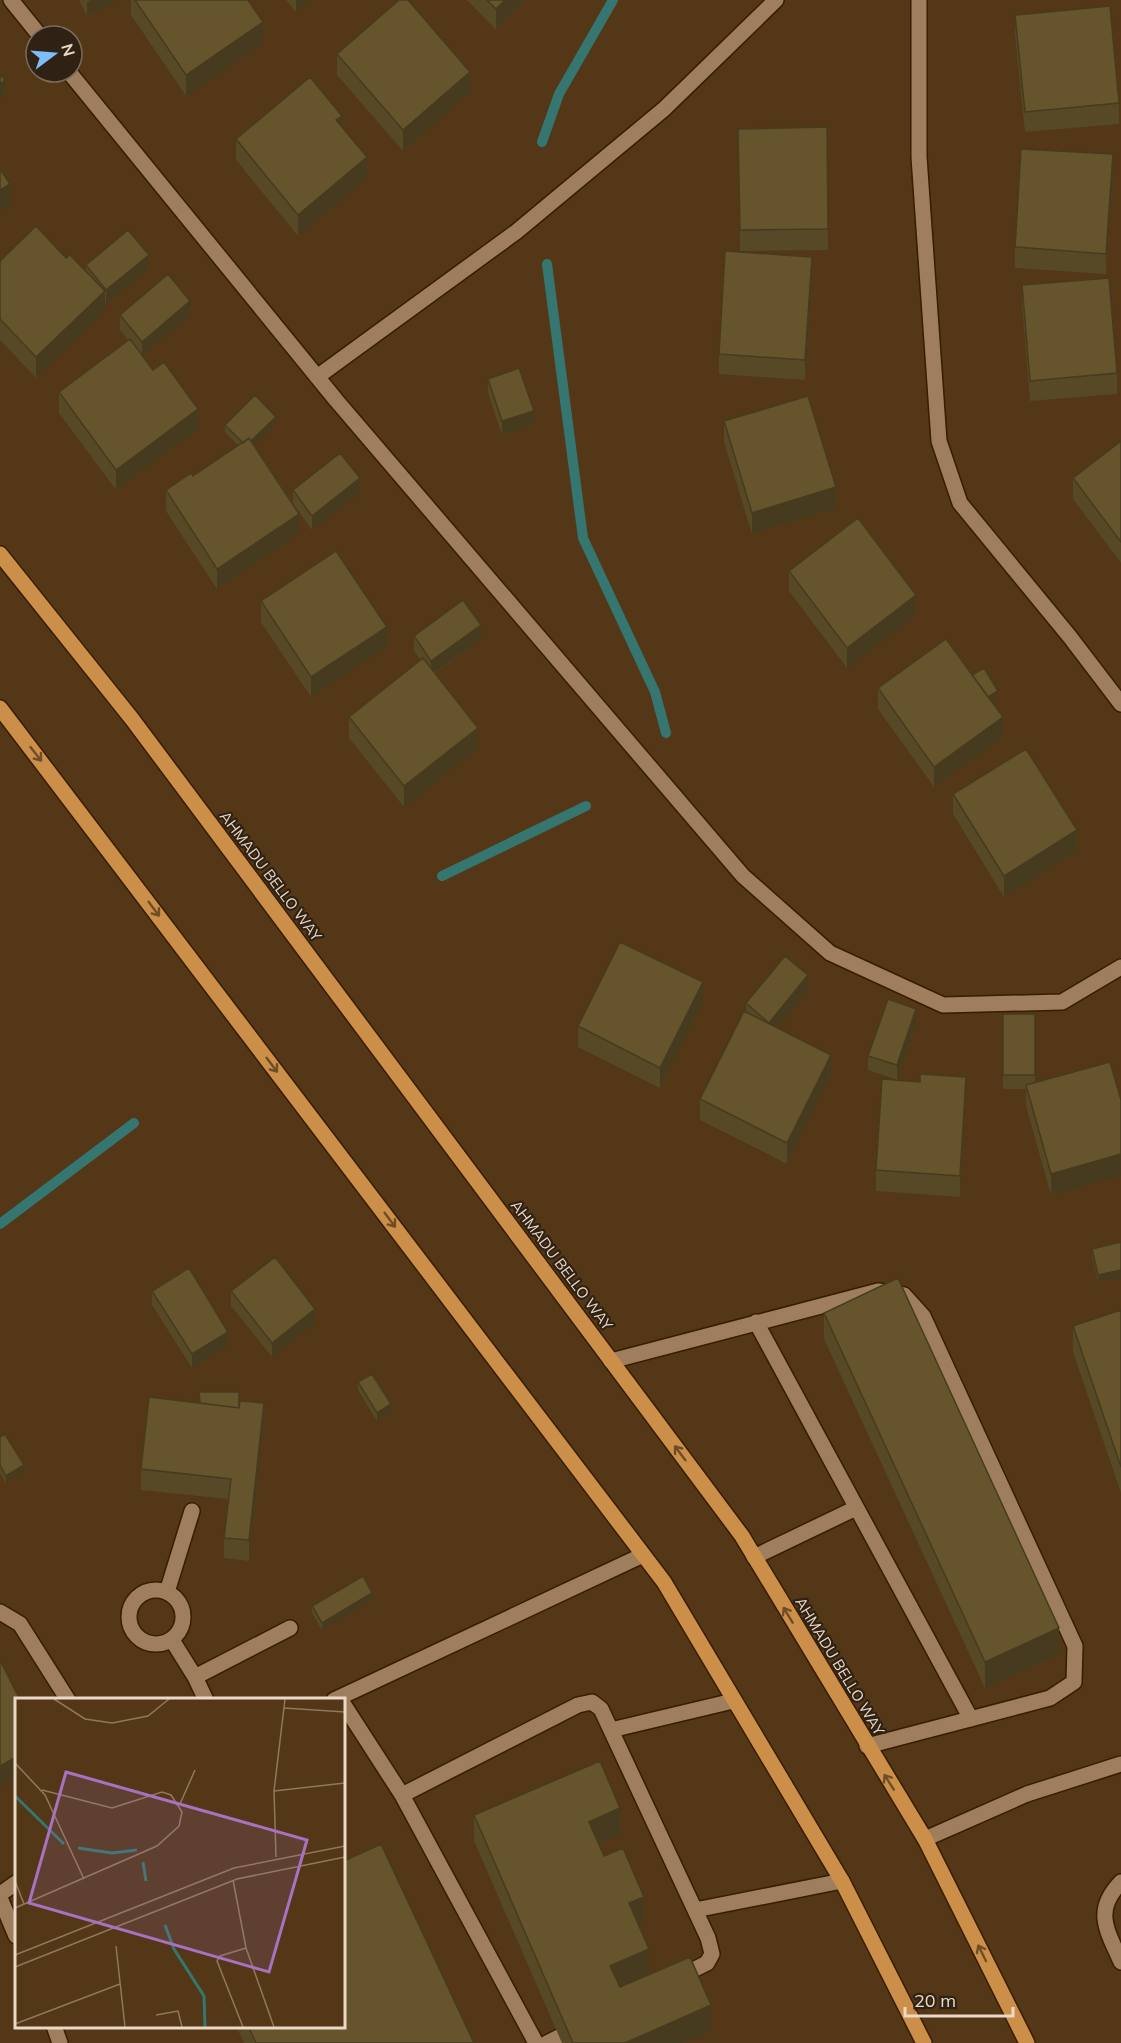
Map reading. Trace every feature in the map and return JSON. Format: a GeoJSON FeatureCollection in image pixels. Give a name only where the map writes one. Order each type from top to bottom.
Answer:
{"type":"FeatureCollection","features":[{"type":"Feature","properties":{"kind":"main road","name":"AHMADU BELLO WAY"},"geometry":{"type":"LineString","coordinates":[[0,554],[132,719],[742,1536],[925,1839],[1027,2043]]}},
{"type":"Feature","properties":{"kind":"main road"},"geometry":{"type":"LineString","coordinates":[[0,708],[664,1582],[842,1881],[924,2043]]}},
{"type":"Feature","properties":{"kind":"street"},"geometry":{"type":"LineString","coordinates":[[10,0],[30,24]]}},
{"type":"Feature","properties":{"kind":"street"},"geometry":{"type":"LineString","coordinates":[[317,377],[516,232],[664,109],[776,0]]}},
{"type":"Feature","properties":{"kind":"street"},"geometry":{"type":"LineString","coordinates":[[919,0],[920,157],[939,441],[960,503],[1070,637],[1121,704]]}},
{"type":"Feature","properties":{"kind":"street"},"geometry":{"type":"LineString","coordinates":[[79,84],[317,377],[743,876],[830,953],[943,1005],[1062,1002],[1121,967]]}},
{"type":"Feature","properties":{"kind":"street"},"geometry":{"type":"LineString","coordinates":[[611,1361],[878,1291],[904,1295],[923,1316],[1075,1646],[1074,1682],[1050,1698],[867,1746]]}},
{"type":"Feature","properties":{"kind":"street"},"geometry":{"type":"LineString","coordinates":[[756,1323],[971,1719]]}},
{"type":"Feature","properties":{"kind":"street"},"geometry":{"type":"LineString","coordinates":[[754,1557],[856,1508]]}},
{"type":"Feature","properties":{"kind":"street"},"geometry":{"type":"LineString","coordinates":[[167,1592],[192,1511]]}},
{"type":"Feature","properties":{"kind":"street"},"geometry":{"type":"LineString","coordinates":[[343,1698],[643,1555]]}},
{"type":"Feature","properties":{"kind":"street"},"geometry":{"type":"LineString","coordinates":[[153,1590],[167,1592],[178,1601],[183,1614],[181,1629],[171,1640],[158,1645],[144,1642],[133,1633],[128,1620],[131,1605],[139,1595],[153,1590]]}},
{"type":"Feature","properties":{"kind":"street"},"geometry":{"type":"LineString","coordinates":[[0,1612],[20,1624],[67,1698]]}},
{"type":"Feature","properties":{"kind":"street"},"geometry":{"type":"LineString","coordinates":[[195,1677],[290,1628]]}},
{"type":"Feature","properties":{"kind":"street"},"geometry":{"type":"LineString","coordinates":[[171,1640],[195,1677],[205,1698]]}},
{"type":"Feature","properties":{"kind":"street"},"geometry":{"type":"LineString","coordinates":[[611,1730],[733,1701]]}},
{"type":"Feature","properties":{"kind":"street"},"geometry":{"type":"LineString","coordinates":[[402,1795],[578,1705],[592,1702],[602,1708],[695,1910],[712,1954],[707,1963],[667,1983]]}},
{"type":"Feature","properties":{"kind":"street"},"geometry":{"type":"LineString","coordinates":[[345,1709],[402,1795],[536,2043]]}},
{"type":"Feature","properties":{"kind":"street"},"geometry":{"type":"LineString","coordinates":[[925,1839],[1027,1794],[1121,1764]]}},
{"type":"Feature","properties":{"kind":"street"},"geometry":{"type":"LineString","coordinates":[[695,1910],[842,1881]]}},
{"type":"Feature","properties":{"kind":"street"},"geometry":{"type":"LineString","coordinates":[[1121,1882],[1108,1895],[1103,1921],[1121,1962]]}},
{"type":"Feature","properties":{"kind":"street"},"geometry":{"type":"LineString","coordinates":[[15,1885],[0,1896],[15,1934]]}},
{"type":"Feature","properties":{"kind":"street"},"geometry":{"type":"LineString","coordinates":[[55,2028],[60,2043]]}},
{"type":"Feature","properties":{"kind":"building"},"geometry":{"type":"Polygon","coordinates":[[[135,0],[248,0],[263,22],[186,75],[135,0]]]}},
{"type":"Feature","properties":{"kind":"building"},"geometry":{"type":"Polygon","coordinates":[[[399,0],[408,0],[470,72],[403,130],[337,54],[399,0]]]}},
{"type":"Feature","properties":{"kind":"building"},"geometry":{"type":"Polygon","coordinates":[[[487,0],[505,0],[496,9],[487,0]]]}},
{"type":"Feature","properties":{"kind":"building"},"geometry":{"type":"Polygon","coordinates":[[[1110,6],[1119,103],[1025,112],[1015,15],[1110,6]]]}},
{"type":"Feature","properties":{"kind":"building"},"geometry":{"type":"Polygon","coordinates":[[[0,74],[5,80],[0,84],[0,74]]]}},
{"type":"Feature","properties":{"kind":"building"},"geometry":{"type":"Polygon","coordinates":[[[310,77],[342,116],[336,120],[367,157],[298,215],[236,139],[310,77]]]}},
{"type":"Feature","properties":{"kind":"building"},"geometry":{"type":"Polygon","coordinates":[[[827,127],[828,229],[740,230],[738,129],[827,127]]]}},
{"type":"Feature","properties":{"kind":"building"},"geometry":{"type":"Polygon","coordinates":[[[1021,149],[1113,154],[1106,254],[1015,247],[1021,149]]]}},
{"type":"Feature","properties":{"kind":"building"},"geometry":{"type":"Polygon","coordinates":[[[0,169],[10,184],[0,190],[0,169]]]}},
{"type":"Feature","properties":{"kind":"building"},"geometry":{"type":"Polygon","coordinates":[[[36,226],[66,258],[70,255],[105,291],[36,357],[0,319],[0,261],[36,226]]]}},
{"type":"Feature","properties":{"kind":"building"},"geometry":{"type":"Polygon","coordinates":[[[128,230],[149,255],[106,290],[86,265],[128,230]]]}},
{"type":"Feature","properties":{"kind":"building"},"geometry":{"type":"Polygon","coordinates":[[[725,251],[812,257],[805,360],[719,354],[725,251]]]}},
{"type":"Feature","properties":{"kind":"building"},"geometry":{"type":"Polygon","coordinates":[[[168,274],[190,301],[142,342],[120,315],[168,274]]]}},
{"type":"Feature","properties":{"kind":"building"},"geometry":{"type":"Polygon","coordinates":[[[1109,278],[1117,373],[1030,381],[1022,285],[1109,278]]]}},
{"type":"Feature","properties":{"kind":"building"},"geometry":{"type":"Polygon","coordinates":[[[130,339],[153,370],[164,362],[198,409],[116,470],[59,392],[130,339]]]}},
{"type":"Feature","properties":{"kind":"building"},"geometry":{"type":"Polygon","coordinates":[[[519,368],[534,411],[502,421],[488,379],[519,368]]]}},
{"type":"Feature","properties":{"kind":"building"},"geometry":{"type":"Polygon","coordinates":[[[255,395],[276,417],[251,441],[249,438],[243,443],[225,425],[255,395]]]}},
{"type":"Feature","properties":{"kind":"building"},"geometry":{"type":"Polygon","coordinates":[[[808,396],[836,487],[752,513],[724,421],[808,396]]]}},
{"type":"Feature","properties":{"kind":"building"},"geometry":{"type":"Polygon","coordinates":[[[249,438],[299,514],[217,569],[166,490],[191,473],[193,476],[249,438]]]}},
{"type":"Feature","properties":{"kind":"building"},"geometry":{"type":"Polygon","coordinates":[[[1121,441],[1121,542],[1073,478],[1121,441]]]}},
{"type":"Feature","properties":{"kind":"building"},"geometry":{"type":"Polygon","coordinates":[[[340,453],[360,478],[312,516],[293,490],[340,453]]]}},
{"type":"Feature","properties":{"kind":"building"},"geometry":{"type":"Polygon","coordinates":[[[858,518],[916,595],[847,648],[789,571],[858,518]]]}},
{"type":"Feature","properties":{"kind":"building"},"geometry":{"type":"Polygon","coordinates":[[[336,551],[387,627],[311,677],[261,601],[336,551]]]}},
{"type":"Feature","properties":{"kind":"building"},"geometry":{"type":"Polygon","coordinates":[[[463,600],[481,625],[431,661],[414,636],[463,600]]]}},
{"type":"Feature","properties":{"kind":"building"},"geometry":{"type":"Polygon","coordinates":[[[946,639],[1003,717],[934,767],[878,688],[946,639]]]}},
{"type":"Feature","properties":{"kind":"building"},"geometry":{"type":"Polygon","coordinates":[[[423,658],[478,728],[404,786],[349,717],[423,658]]]}},
{"type":"Feature","properties":{"kind":"building"},"geometry":{"type":"Polygon","coordinates":[[[984,668],[998,691],[988,697],[972,675],[984,668]]]}},
{"type":"Feature","properties":{"kind":"building"},"geometry":{"type":"Polygon","coordinates":[[[1026,749],[1077,830],[1004,876],[953,794],[1026,749]]]}},
{"type":"Feature","properties":{"kind":"building"},"geometry":{"type":"Polygon","coordinates":[[[620,942],[703,982],[660,1068],[578,1026],[620,942]]]}},
{"type":"Feature","properties":{"kind":"building"},"geometry":{"type":"Polygon","coordinates":[[[785,956],[808,975],[769,1023],[746,1003],[785,956]]]}},
{"type":"Feature","properties":{"kind":"building"},"geometry":{"type":"Polygon","coordinates":[[[888,999],[916,1009],[897,1065],[868,1056],[888,999]]]}},
{"type":"Feature","properties":{"kind":"building"},"geometry":{"type":"Polygon","coordinates":[[[744,1011],[831,1055],[787,1143],[700,1099],[744,1011]]]}},
{"type":"Feature","properties":{"kind":"building"},"geometry":{"type":"Polygon","coordinates":[[[1003,1014],[1035,1014],[1035,1075],[1003,1075],[1003,1014]]]}},
{"type":"Feature","properties":{"kind":"building"},"geometry":{"type":"Polygon","coordinates":[[[1110,1062],[1121,1100],[1121,1154],[1051,1174],[1026,1085],[1110,1062]]]}},
{"type":"Feature","properties":{"kind":"building"},"geometry":{"type":"Polygon","coordinates":[[[920,1074],[966,1077],[960,1176],[876,1170],[882,1079],[920,1082],[920,1074]]]}},
{"type":"Feature","properties":{"kind":"building"},"geometry":{"type":"Polygon","coordinates":[[[1121,1242],[1121,1270],[1098,1275],[1092,1249],[1121,1242]]]}},
{"type":"Feature","properties":{"kind":"building"},"geometry":{"type":"Polygon","coordinates":[[[275,1257],[315,1309],[272,1343],[231,1291],[275,1257]]]}},
{"type":"Feature","properties":{"kind":"building"},"geometry":{"type":"Polygon","coordinates":[[[189,1268],[228,1332],[192,1354],[152,1291],[189,1268]]]}},
{"type":"Feature","properties":{"kind":"building"},"geometry":{"type":"Polygon","coordinates":[[[898,1278],[1059,1628],[985,1662],[824,1313],[898,1278]]]}},
{"type":"Feature","properties":{"kind":"building"},"geometry":{"type":"Polygon","coordinates":[[[1121,1310],[1121,1467],[1073,1326],[1121,1310]]]}},
{"type":"Feature","properties":{"kind":"building"},"geometry":{"type":"Polygon","coordinates":[[[372,1374],[391,1404],[377,1413],[358,1382],[372,1374]]]}},
{"type":"Feature","properties":{"kind":"building"},"geometry":{"type":"Polygon","coordinates":[[[199,1392],[239,1392],[239,1408],[200,1403],[199,1392]]]}},
{"type":"Feature","properties":{"kind":"building"},"geometry":{"type":"Polygon","coordinates":[[[149,1397],[239,1408],[240,1401],[264,1403],[249,1540],[224,1538],[231,1479],[141,1469],[149,1397]]]}},
{"type":"Feature","properties":{"kind":"building"},"geometry":{"type":"Polygon","coordinates":[[[5,1434],[24,1465],[6,1476],[0,1465],[0,1437],[5,1434]]]}},
{"type":"Feature","properties":{"kind":"building"},"geometry":{"type":"Polygon","coordinates":[[[363,1576],[372,1593],[322,1623],[312,1606],[363,1576]]]}},
{"type":"Feature","properties":{"kind":"building"},"geometry":{"type":"Polygon","coordinates":[[[0,1660],[19,1698],[15,1698],[15,1758],[0,1766],[0,1660]]]}},
{"type":"Feature","properties":{"kind":"building"},"geometry":{"type":"Polygon","coordinates":[[[600,1761],[620,1808],[589,1822],[604,1856],[623,1848],[644,1897],[629,1903],[649,1949],[610,1966],[620,1987],[690,1957],[711,2005],[625,2043],[573,2043],[474,1815],[600,1761]]]}},
{"type":"Feature","properties":{"kind":"building"},"geometry":{"type":"Polygon","coordinates":[[[381,1844],[474,2043],[256,2043],[249,2028],[345,2028],[345,1861],[381,1844]]]}},
{"type":"Feature","properties":{"kind":"waterway"},"geometry":{"type":"LineString","coordinates":[[542,142],[559,94],[613,0]]}},
{"type":"Feature","properties":{"kind":"waterway"},"geometry":{"type":"LineString","coordinates":[[547,264],[583,538],[655,692],[666,733]]}},
{"type":"Feature","properties":{"kind":"waterway"},"geometry":{"type":"LineString","coordinates":[[442,876],[586,806]]}},
{"type":"Feature","properties":{"kind":"waterway"},"geometry":{"type":"LineString","coordinates":[[0,1224],[134,1123]]}}]}
